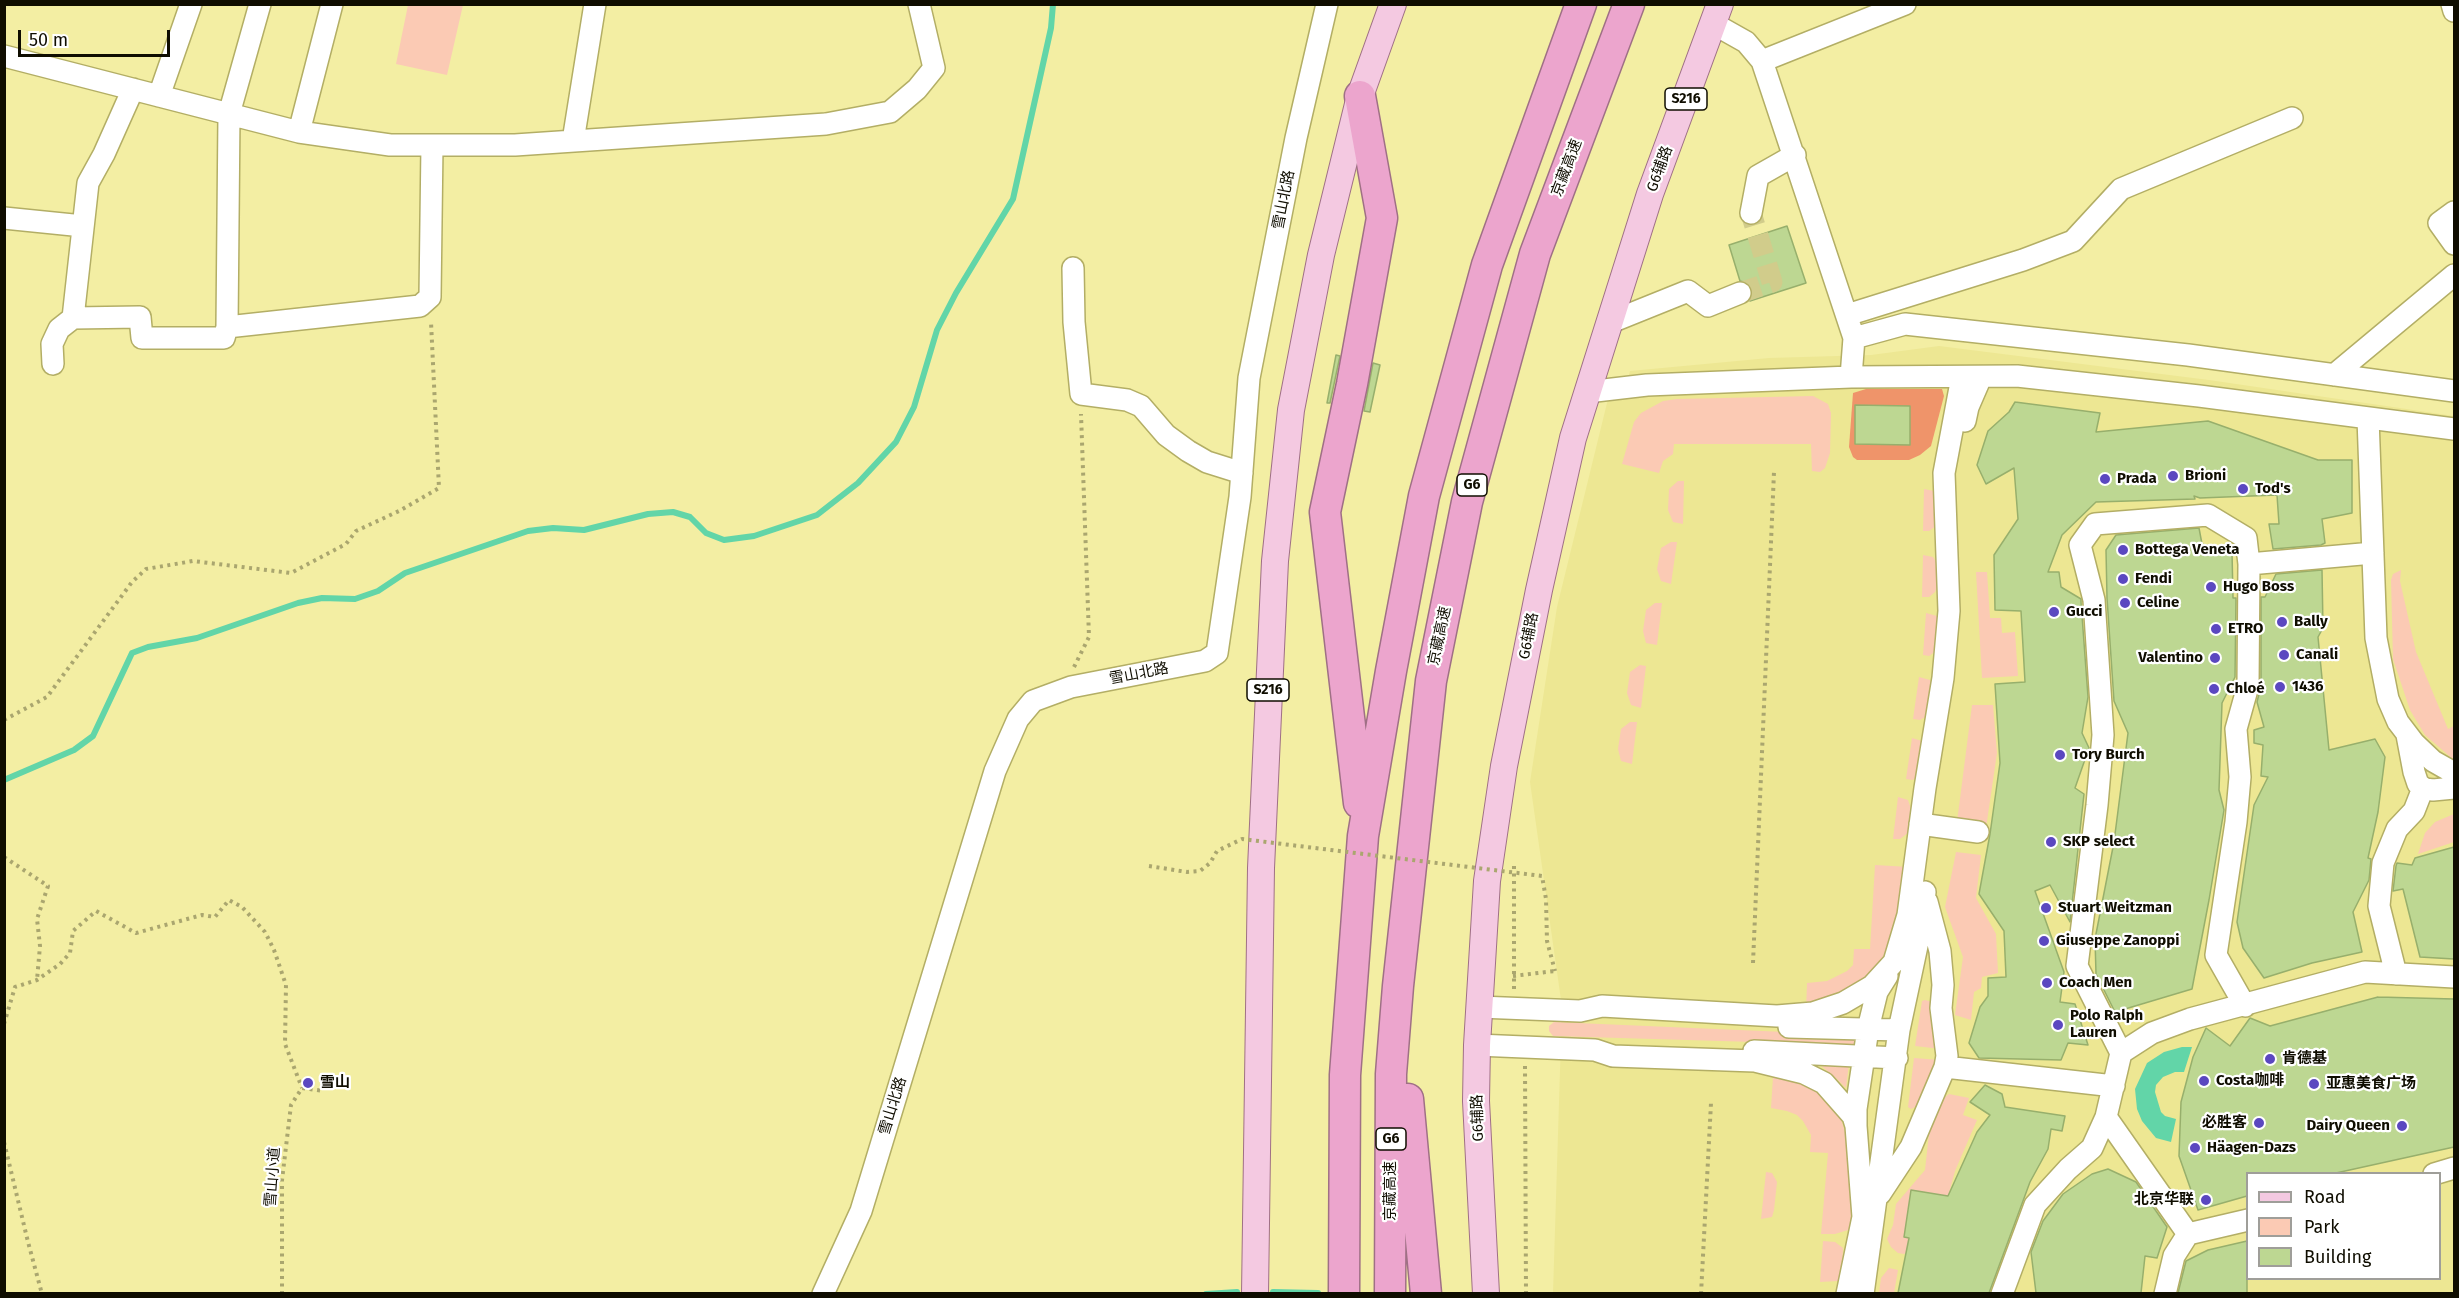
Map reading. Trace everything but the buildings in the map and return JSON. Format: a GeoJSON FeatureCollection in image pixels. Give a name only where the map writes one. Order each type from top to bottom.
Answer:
{"type":"FeatureCollection","features":[{"type":"Feature","properties":{"kind":"highway"},"geometry":{"type":"LineString","coordinates":[[1344,1293],[1346,1075],[1363,836],[1424,496],[1487,265],[1581,4]]}},
{"type":"Feature","properties":{"kind":"highway","name":"京藏高速"},"geometry":{"type":"LineString","coordinates":[[1390,1293],[1391,1074],[1398,986],[1431,681],[1467,502],[1534,254],[1629,4]]}},
{"type":"Feature","properties":{"kind":"highway"},"geometry":{"type":"LineString","coordinates":[[1360,96],[1382,218],[1352,384],[1325,512],[1363,836]]}},
{"type":"Feature","properties":{"kind":"highway"},"geometry":{"type":"LineString","coordinates":[[1398,986],[1426,1293]]}},
{"type":"Feature","properties":{"kind":"main road","name":"S216"},"geometry":{"type":"LineString","coordinates":[[1255,1293],[1261,868],[1275,561],[1291,410],[1321,255],[1360,96],[1393,4]]}},
{"type":"Feature","properties":{"kind":"main road","name":"G6辅路"},"geometry":{"type":"LineString","coordinates":[[1486,1293],[1476,1101],[1477,1045],[1487,881],[1504,766],[1541,578],[1572,438],[1611,322],[1650,194],[1717,14]]}},
{"type":"Feature","properties":{"kind":"street"},"geometry":{"type":"LineString","coordinates":[[159,96],[191,4]]}},
{"type":"Feature","properties":{"kind":"street"},"geometry":{"type":"LineString","coordinates":[[53,363],[52,344],[59,329],[73,318],[140,317],[142,338],[224,338],[227,327],[229,114],[260,4]]}},
{"type":"Feature","properties":{"kind":"street"},"geometry":{"type":"LineString","coordinates":[[299,132],[332,4]]}},
{"type":"Feature","properties":{"kind":"street"},"geometry":{"type":"LineString","coordinates":[[573,141],[595,4]]}},
{"type":"Feature","properties":{"kind":"street"},"geometry":{"type":"LineString","coordinates":[[4,56],[299,132],[390,145],[515,146],[826,124],[890,112],[917,89],[934,68],[919,4]]}},
{"type":"Feature","properties":{"kind":"street","name":"雪山北路"},"geometry":{"type":"LineString","coordinates":[[823,1293],[861,1210],[995,771],[1018,719],[1032,701],[1068,688],[1205,661],[1217,653],[1242,473],[1249,378],[1296,138],[1327,4]]}},
{"type":"Feature","properties":{"kind":"street"},"geometry":{"type":"LineString","coordinates":[[1762,61],[1905,4]]}},
{"type":"Feature","properties":{"kind":"street"},"geometry":{"type":"LineString","coordinates":[[2452,4],[2454,11]]}},
{"type":"Feature","properties":{"kind":"street"},"geometry":{"type":"LineString","coordinates":[[1717,14],[1762,61],[1795,154],[1854,339],[1851,376]]}},
{"type":"Feature","properties":{"kind":"street"},"geometry":{"type":"LineString","coordinates":[[73,318],[88,183],[104,154],[133,89]]}},
{"type":"Feature","properties":{"kind":"street"},"geometry":{"type":"LineString","coordinates":[[1846,315],[2023,261],[2073,241],[2121,189],[2292,118]]}},
{"type":"Feature","properties":{"kind":"street"},"geometry":{"type":"LineString","coordinates":[[227,327],[420,306],[430,297],[432,145]]}},
{"type":"Feature","properties":{"kind":"street"},"geometry":{"type":"LineString","coordinates":[[1751,213],[1758,176],[1795,154]]}},
{"type":"Feature","properties":{"kind":"street"},"geometry":{"type":"LineString","coordinates":[[2454,212],[2439,223],[2454,244]]}},
{"type":"Feature","properties":{"kind":"street"},"geometry":{"type":"LineString","coordinates":[[4,218],[83,226]]}},
{"type":"Feature","properties":{"kind":"street"},"geometry":{"type":"LineString","coordinates":[[1073,268],[1074,322],[1081,394],[1127,400],[1141,406],[1166,435],[1188,451],[1207,462],[1242,473]]}},
{"type":"Feature","properties":{"kind":"street"},"geometry":{"type":"LineString","coordinates":[[2334,375],[2454,274]]}},
{"type":"Feature","properties":{"kind":"street"},"geometry":{"type":"LineString","coordinates":[[1611,322],[1688,291],[1708,306],[1740,293]]}},
{"type":"Feature","properties":{"kind":"street"},"geometry":{"type":"LineString","coordinates":[[1854,339],[1905,324],[2188,355],[2334,375],[2449,385]]}},
{"type":"Feature","properties":{"kind":"street"},"geometry":{"type":"LineString","coordinates":[[1587,392],[1647,386],[1851,376],[2017,376],[2454,429]]}},
{"type":"Feature","properties":{"kind":"street"},"geometry":{"type":"LineString","coordinates":[[1847,1293],[1863,1217],[1856,1109],[1868,1029],[1877,992],[1894,962],[1908,915],[1960,644],[1954,502],[1956,460],[1972,377]]}},
{"type":"Feature","properties":{"kind":"street"},"geometry":{"type":"LineString","coordinates":[[2367,418],[2376,639],[2388,699],[2398,722],[2407,734],[2433,761],[2454,773]]}},
{"type":"Feature","properties":{"kind":"street"},"geometry":{"type":"LineString","coordinates":[[2002,1293],[2035,1205],[2068,1169],[2092,1148],[2106,1117],[2121,1053],[2077,966],[2097,805],[2103,735],[2094,600],[2080,545],[2095,524],[2208,514],[2246,538],[2249,564],[2248,686],[2236,729],[2240,777],[2236,822],[2216,955],[2245,1006]]}},
{"type":"Feature","properties":{"kind":"street"},"geometry":{"type":"LineString","coordinates":[[2249,564],[2373,553]]}},
{"type":"Feature","properties":{"kind":"street"},"geometry":{"type":"LineString","coordinates":[[2407,734],[2415,778],[2423,788],[2433,790],[2454,788]]}},
{"type":"Feature","properties":{"kind":"street"},"geometry":{"type":"LineString","coordinates":[[2396,974],[2379,906],[2383,863],[2397,829],[2414,812],[2423,788]]}},
{"type":"Feature","properties":{"kind":"street"},"geometry":{"type":"LineString","coordinates":[[1927,825],[1977,832]]}},
{"type":"Feature","properties":{"kind":"street"},"geometry":{"type":"LineString","coordinates":[[1863,1293],[1897,1058],[1899,1030],[1921,927],[1929,855],[1927,825]]}},
{"type":"Feature","properties":{"kind":"street"},"geometry":{"type":"LineString","coordinates":[[1876,1200],[1911,1147],[1945,1067],[1947,1056],[1941,1008],[1941,959],[1936,932],[1924,895]]}},
{"type":"Feature","properties":{"kind":"street"},"geometry":{"type":"LineString","coordinates":[[1479,1007],[1580,1011],[1602,1006],[1777,1016],[1813,1013],[1843,1003],[1872,986],[1894,962]]}},
{"type":"Feature","properties":{"kind":"street"},"geometry":{"type":"LineString","coordinates":[[2121,1053],[2152,1033],[2190,1019],[2365,972],[2454,977]]}},
{"type":"Feature","properties":{"kind":"street"},"geometry":{"type":"LineString","coordinates":[[1580,1011],[1601,1020],[1899,1030]]}},
{"type":"Feature","properties":{"kind":"street"},"geometry":{"type":"LineString","coordinates":[[1595,1050],[1610,1044],[1897,1058]]}},
{"type":"Feature","properties":{"kind":"street"},"geometry":{"type":"LineString","coordinates":[[1477,1045],[1595,1050],[1613,1056],[1755,1061],[1804,1073],[1830,1088],[1853,1116],[1856,1126]]}},
{"type":"Feature","properties":{"kind":"street"},"geometry":{"type":"LineString","coordinates":[[1945,1067],[2114,1086]]}},
{"type":"Feature","properties":{"kind":"street"},"geometry":{"type":"LineString","coordinates":[[2106,1117],[2188,1234]]}},
{"type":"Feature","properties":{"kind":"street"},"geometry":{"type":"LineString","coordinates":[[2438,1172],[2454,1168]]}},
{"type":"Feature","properties":{"kind":"street"},"geometry":{"type":"LineString","coordinates":[[2166,1293],[2174,1256],[2188,1234],[2246,1220]]}},
{"type":"Feature","properties":{"kind":"path"},"geometry":{"type":"LineString","coordinates":[[4,720],[47,697],[132,582],[146,569],[193,561],[291,573],[346,544],[356,531],[399,512],[439,488],[430,297]]}},
{"type":"Feature","properties":{"kind":"path"},"geometry":{"type":"LineString","coordinates":[[1068,688],[1074,667],[1089,637],[1081,394]]}},
{"type":"Feature","properties":{"kind":"path"},"geometry":{"type":"LineString","coordinates":[[1752,963],[1774,472]]}},
{"type":"Feature","properties":{"kind":"path"},"geometry":{"type":"LineString","coordinates":[[1149,866],[1187,873],[1200,871],[1210,863],[1217,851],[1242,839],[1542,876],[1546,899],[1547,941],[1555,971],[1513,976]]}},
{"type":"Feature","properties":{"kind":"path"},"geometry":{"type":"LineString","coordinates":[[4,857],[48,886],[37,919],[40,946],[37,980]]}},
{"type":"Feature","properties":{"kind":"path"},"geometry":{"type":"LineString","coordinates":[[1514,859],[1513,976],[1518,1008]]}},
{"type":"Feature","properties":{"kind":"path"},"geometry":{"type":"LineString","coordinates":[[4,1024],[15,987],[37,980],[60,964],[70,953],[73,931],[96,911],[136,933],[202,915],[215,917],[229,900],[242,907],[264,932],[274,950],[286,985],[285,1044],[302,1088],[324,1091]]}},
{"type":"Feature","properties":{"kind":"path"},"geometry":{"type":"LineString","coordinates":[[1525,1047],[1526,1293]]}},
{"type":"Feature","properties":{"kind":"path","name":"雪山小道"},"geometry":{"type":"LineString","coordinates":[[282,1293],[282,1180],[291,1105],[302,1088]]}},
{"type":"Feature","properties":{"kind":"path"},"geometry":{"type":"LineString","coordinates":[[1701,1293],[1711,1103]]}},
{"type":"Feature","properties":{"kind":"path"},"geometry":{"type":"LineString","coordinates":[[4,1142],[42,1293]]}},
{"type":"Feature","properties":{"kind":"shaded area"},"geometry":{"type":"Polygon","coordinates":[[[1939,346],[2209,380],[2454,416],[2454,1293],[1553,1293],[1562,1007],[1530,782],[1557,607],[1608,399],[1624,396],[1630,371],[1769,358],[1871,355],[1939,346]]]}},
{"type":"Feature","properties":{"kind":"shaded area"},"geometry":{"type":"Polygon","coordinates":[[[1866,389],[1942,389],[1944,396],[1931,446],[1909,460],[1857,460],[1853,457],[1849,447],[1853,393],[1866,389]]]}},
{"type":"Feature","properties":{"kind":"shaded area"},"geometry":{"type":"Polygon","coordinates":[[[2192,1047],[2184,1072],[2175,1072],[2163,1077],[2156,1085],[2155,1092],[2161,1112],[2165,1116],[2176,1119],[2171,1142],[2156,1138],[2142,1121],[2137,1109],[2135,1089],[2147,1063],[2164,1052],[2192,1047]]]}},
{"type":"Feature","properties":{"kind":"green space"},"geometry":{"type":"Polygon","coordinates":[[[408,5],[463,5],[447,75],[396,64],[408,5]]]}},
{"type":"Feature","properties":{"kind":"green space"},"geometry":{"type":"Polygon","coordinates":[[[1813,396],[1828,404],[1831,413],[1830,453],[1825,468],[1820,472],[1812,471],[1811,444],[1674,444],[1673,454],[1663,461],[1659,473],[1622,464],[1634,422],[1641,413],[1663,401],[1813,396]]]}},
{"type":"Feature","properties":{"kind":"green space"},"geometry":{"type":"Polygon","coordinates":[[[1678,481],[1684,481],[1683,524],[1673,522],[1668,510],[1669,489],[1678,481]]]}},
{"type":"Feature","properties":{"kind":"green space"},"geometry":{"type":"Polygon","coordinates":[[[1924,489],[1934,491],[1936,526],[1929,531],[1923,531],[1924,489]]]}},
{"type":"Feature","properties":{"kind":"green space"},"geometry":{"type":"Polygon","coordinates":[[[1671,542],[1677,542],[1671,584],[1661,581],[1657,569],[1661,548],[1671,542]]]}},
{"type":"Feature","properties":{"kind":"green space"},"geometry":{"type":"Polygon","coordinates":[[[1923,555],[1933,557],[1937,563],[1938,584],[1935,592],[1929,597],[1922,597],[1923,555]]]}},
{"type":"Feature","properties":{"kind":"green space"},"geometry":{"type":"Polygon","coordinates":[[[2401,570],[2400,581],[2416,652],[2448,729],[2454,726],[2454,760],[2425,735],[2410,710],[2393,659],[2391,580],[2393,574],[2401,570]]]}},
{"type":"Feature","properties":{"kind":"green space"},"geometry":{"type":"Polygon","coordinates":[[[1976,572],[1987,572],[1990,618],[2001,618],[2002,633],[2015,632],[2018,676],[1982,678],[1976,572]]]}},
{"type":"Feature","properties":{"kind":"green space"},"geometry":{"type":"Polygon","coordinates":[[[1655,603],[1662,603],[1657,645],[1646,643],[1643,631],[1646,610],[1655,603]]]}},
{"type":"Feature","properties":{"kind":"green space"},"geometry":{"type":"Polygon","coordinates":[[[1926,613],[1937,616],[1940,622],[1936,651],[1929,656],[1923,655],[1926,613]]]}},
{"type":"Feature","properties":{"kind":"green space"},"geometry":{"type":"Polygon","coordinates":[[[1640,665],[1646,666],[1641,708],[1631,705],[1627,693],[1630,672],[1640,665]]]}},
{"type":"Feature","properties":{"kind":"green space"},"geometry":{"type":"Polygon","coordinates":[[[1919,677],[1930,680],[1933,687],[1927,716],[1920,720],[1913,719],[1919,677]]]}},
{"type":"Feature","properties":{"kind":"green space"},"geometry":{"type":"Polygon","coordinates":[[[1972,705],[1993,705],[1997,753],[1986,828],[1957,822],[1972,705]]]}},
{"type":"Feature","properties":{"kind":"green space"},"geometry":{"type":"Polygon","coordinates":[[[1630,722],[1637,722],[1632,764],[1621,761],[1618,749],[1621,729],[1630,722]]]}},
{"type":"Feature","properties":{"kind":"green space"},"geometry":{"type":"Polygon","coordinates":[[[1912,738],[1922,741],[1925,747],[1916,778],[1912,780],[1906,779],[1912,738]]]}},
{"type":"Feature","properties":{"kind":"green space"},"geometry":{"type":"Polygon","coordinates":[[[1898,797],[1908,800],[1912,812],[1909,832],[1900,839],[1893,839],[1898,797]]]}},
{"type":"Feature","properties":{"kind":"green space"},"geometry":{"type":"Polygon","coordinates":[[[2454,814],[2454,842],[2418,854],[2425,833],[2435,822],[2454,814]]]}},
{"type":"Feature","properties":{"kind":"green space"},"geometry":{"type":"Polygon","coordinates":[[[1956,852],[1981,855],[1976,898],[1996,934],[1998,973],[1982,977],[1981,988],[1974,992],[1971,1020],[1955,1015],[1963,957],[1945,907],[1956,852]]]}},
{"type":"Feature","properties":{"kind":"green space"},"geometry":{"type":"Polygon","coordinates":[[[1875,865],[1909,867],[1889,952],[1874,972],[1855,990],[1806,1011],[1807,983],[1827,981],[1847,971],[1853,965],[1854,949],[1870,949],[1875,865]]]}},
{"type":"Feature","properties":{"kind":"green space"},"geometry":{"type":"Polygon","coordinates":[[[1922,1001],[1932,1002],[1941,1049],[1915,1046],[1922,1001]]]}},
{"type":"Feature","properties":{"kind":"green space"},"geometry":{"type":"Polygon","coordinates":[[[1554,1022],[1855,1035],[1859,1037],[1855,1045],[1553,1036],[1549,1031],[1549,1026],[1554,1022]]]}},
{"type":"Feature","properties":{"kind":"green space"},"geometry":{"type":"Polygon","coordinates":[[[1914,1058],[1940,1060],[1915,1107],[1911,1109],[1908,1107],[1914,1058]]]}},
{"type":"Feature","properties":{"kind":"green space"},"geometry":{"type":"Polygon","coordinates":[[[1813,1059],[1849,1063],[1846,1088],[1837,1079],[1813,1059]]]}},
{"type":"Feature","properties":{"kind":"green space"},"geometry":{"type":"Polygon","coordinates":[[[1773,1077],[1810,1084],[1828,1098],[1842,1122],[1851,1153],[1855,1212],[1848,1230],[1835,1234],[1821,1234],[1828,1153],[1810,1152],[1811,1135],[1797,1115],[1771,1108],[1773,1077]]]}},
{"type":"Feature","properties":{"kind":"green space"},"geometry":{"type":"Polygon","coordinates":[[[1949,1094],[1969,1098],[1963,1115],[1977,1120],[1955,1171],[1936,1240],[1904,1254],[1898,1253],[1887,1239],[1893,1225],[1896,1204],[1925,1170],[1929,1134],[1938,1103],[1949,1094]]]}},
{"type":"Feature","properties":{"kind":"green space"},"geometry":{"type":"Polygon","coordinates":[[[1766,1172],[1772,1173],[1777,1182],[1772,1217],[1761,1219],[1766,1172]]]}},
{"type":"Feature","properties":{"kind":"green space"},"geometry":{"type":"Polygon","coordinates":[[[1823,1241],[1835,1242],[1843,1248],[1842,1276],[1838,1281],[1820,1282],[1823,1241]]]}},
{"type":"Feature","properties":{"kind":"green space"},"geometry":{"type":"Polygon","coordinates":[[[1889,1268],[1898,1270],[1894,1293],[1879,1293],[1881,1278],[1889,1268]]]}},
{"type":"Feature","properties":{"kind":"waterway"},"geometry":{"type":"LineString","coordinates":[[4,780],[74,750],[93,736],[132,653],[148,647],[197,638],[298,603],[322,598],[355,599],[378,591],[405,573],[528,531],[553,528],[584,530],[648,514],[673,512],[690,517],[706,533],[724,540],[754,536],[817,515],[858,483],[896,442],[914,407],[937,330],[956,293],[1013,199],[1051,28],[1053,4]]}},
{"type":"Feature","properties":{"kind":"waterway"},"geometry":{"type":"LineString","coordinates":[[1206,1294],[1237,1292]]}},
{"type":"Feature","properties":{"kind":"waterway"},"geometry":{"type":"LineString","coordinates":[[1273,1292],[1318,1293]]}},
{"type":"Feature","properties":{"kind":"tunnel"},"geometry":{"type":"LineString","coordinates":[[1740,293],[1772,282],[1751,213]]}},
{"type":"Feature","properties":{"kind":"place","name":"Brioni"},"geometry":{"type":"Point","coordinates":[2173,476]}},
{"type":"Feature","properties":{"kind":"place","name":"Prada"},"geometry":{"type":"Point","coordinates":[2105,479]}},
{"type":"Feature","properties":{"kind":"place","name":"Tod's"},"geometry":{"type":"Point","coordinates":[2243,489]}},
{"type":"Feature","properties":{"kind":"place","name":"Bottega Veneta"},"geometry":{"type":"Point","coordinates":[2123,550]}},
{"type":"Feature","properties":{"kind":"place","name":"Fendi"},"geometry":{"type":"Point","coordinates":[2123,579]}},
{"type":"Feature","properties":{"kind":"place","name":"Hugo Boss"},"geometry":{"type":"Point","coordinates":[2211,587]}},
{"type":"Feature","properties":{"kind":"place","name":"Celine"},"geometry":{"type":"Point","coordinates":[2125,603]}},
{"type":"Feature","properties":{"kind":"place","name":"Gucci"},"geometry":{"type":"Point","coordinates":[2054,612]}},
{"type":"Feature","properties":{"kind":"place","name":"Bally"},"geometry":{"type":"Point","coordinates":[2282,622]}},
{"type":"Feature","properties":{"kind":"place","name":"ETRO"},"geometry":{"type":"Point","coordinates":[2216,629]}},
{"type":"Feature","properties":{"kind":"place","name":"Canali"},"geometry":{"type":"Point","coordinates":[2284,655]}},
{"type":"Feature","properties":{"kind":"place","name":"Valentino"},"geometry":{"type":"Point","coordinates":[2215,658]}},
{"type":"Feature","properties":{"kind":"place","name":"1436"},"geometry":{"type":"Point","coordinates":[2280,687]}},
{"type":"Feature","properties":{"kind":"place","name":"Chloé"},"geometry":{"type":"Point","coordinates":[2214,689]}},
{"type":"Feature","properties":{"kind":"place","name":"Tory Burch"},"geometry":{"type":"Point","coordinates":[2060,755]}},
{"type":"Feature","properties":{"kind":"place","name":"SKP select"},"geometry":{"type":"Point","coordinates":[2051,842]}},
{"type":"Feature","properties":{"kind":"place","name":"Stuart Weitzman"},"geometry":{"type":"Point","coordinates":[2046,908]}},
{"type":"Feature","properties":{"kind":"place","name":"Giuseppe Zanoppi"},"geometry":{"type":"Point","coordinates":[2044,941]}},
{"type":"Feature","properties":{"kind":"place","name":"Coach Men"},"geometry":{"type":"Point","coordinates":[2047,983]}},
{"type":"Feature","properties":{"kind":"place","name":"Polo Ralph Lauren"},"geometry":{"type":"Point","coordinates":[2058,1025]}},
{"type":"Feature","properties":{"kind":"place","name":"肯德基"},"geometry":{"type":"Point","coordinates":[2270,1059]}},
{"type":"Feature","properties":{"kind":"place","name":"Costa咖啡"},"geometry":{"type":"Point","coordinates":[2204,1081]}},
{"type":"Feature","properties":{"kind":"place","name":"雪山"},"geometry":{"type":"Point","coordinates":[308,1083]}},
{"type":"Feature","properties":{"kind":"place","name":"亚惠美食广场"},"geometry":{"type":"Point","coordinates":[2314,1084]}},
{"type":"Feature","properties":{"kind":"place","name":"必胜客"},"geometry":{"type":"Point","coordinates":[2259,1123]}},
{"type":"Feature","properties":{"kind":"place","name":"Dairy Queen"},"geometry":{"type":"Point","coordinates":[2402,1126]}},
{"type":"Feature","properties":{"kind":"place","name":"Häagen-Dazs"},"geometry":{"type":"Point","coordinates":[2195,1148]}},
{"type":"Feature","properties":{"kind":"place","name":"北京华联"},"geometry":{"type":"Point","coordinates":[2206,1200]}}]}
